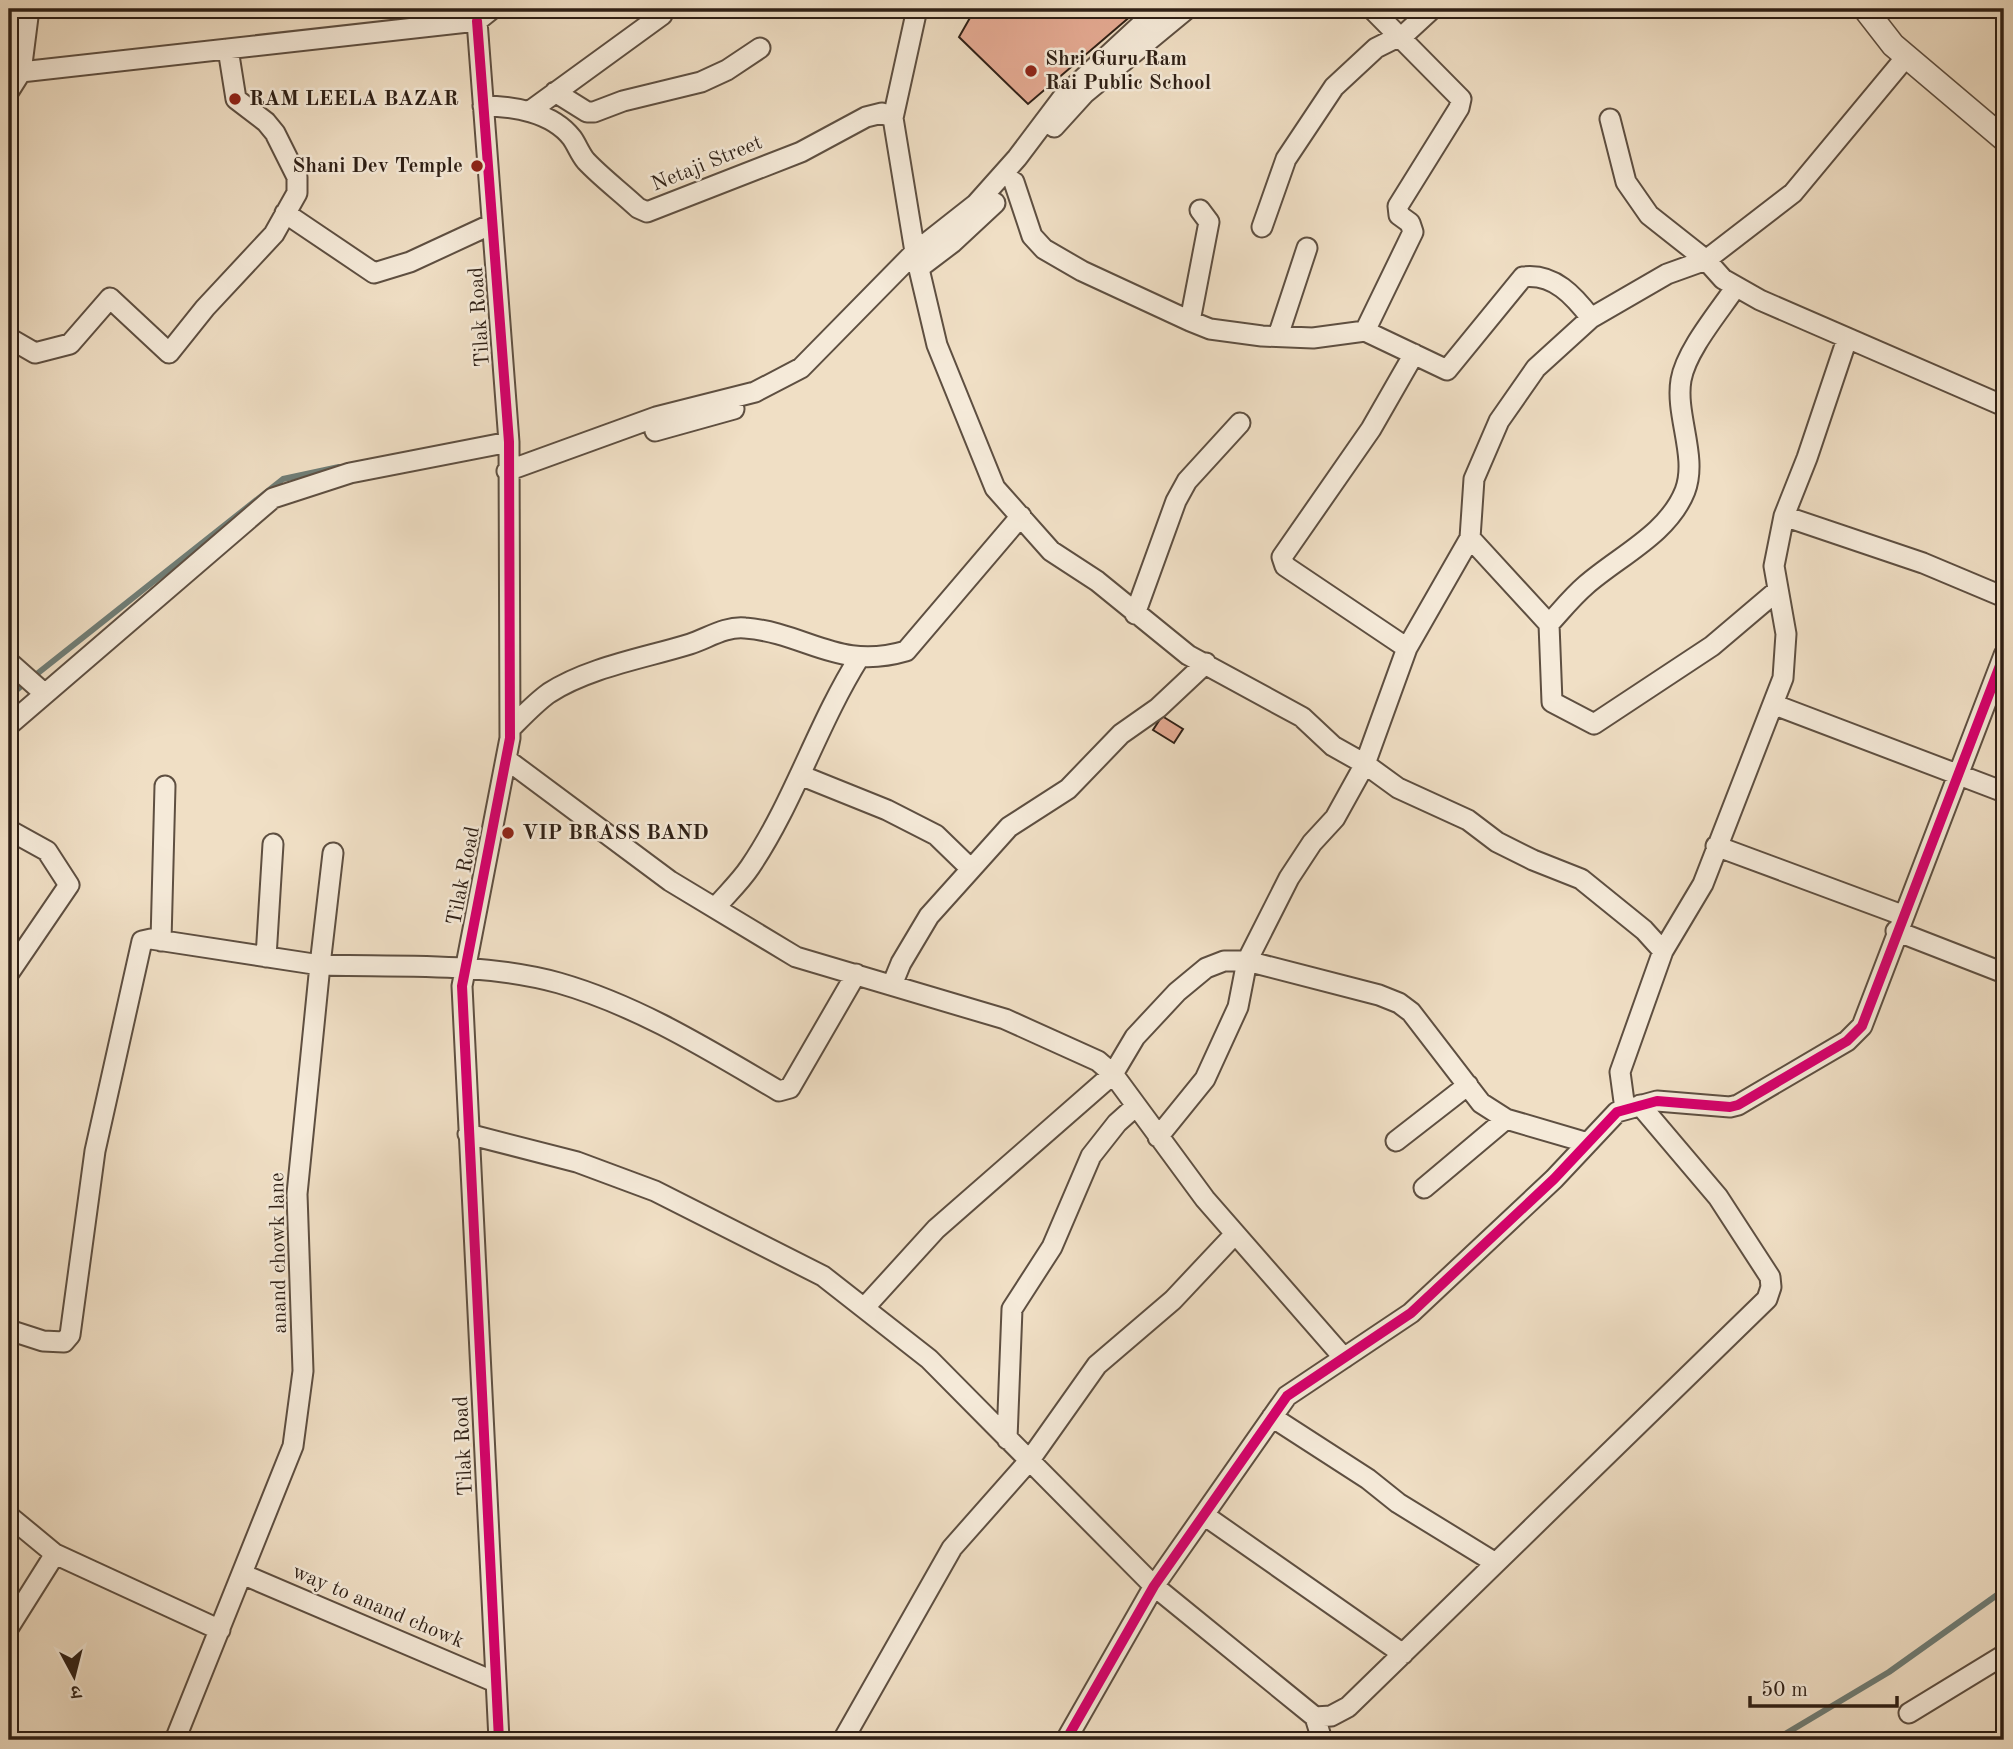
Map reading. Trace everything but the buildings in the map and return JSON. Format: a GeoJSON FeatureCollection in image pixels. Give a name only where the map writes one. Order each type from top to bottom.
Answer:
{"type":"FeatureCollection","features":[{"type":"Feature","properties":{"kind":"street"},"geometry":{"type":"LineString","coordinates":[[9,90],[21,72],[29,9]]}},
{"type":"Feature","properties":{"kind":"street"},"geometry":{"type":"LineString","coordinates":[[917,9],[893,118],[917,260],[937,345],[995,488],[1051,551],[1097,581],[1188,655],[1302,716],[1333,746],[1365,764],[1398,788],[1468,820],[1497,842],[1581,879],[1644,930],[1663,951]]}},
{"type":"Feature","properties":{"kind":"street"},"geometry":{"type":"LineString","coordinates":[[507,479],[656,417],[755,392],[801,368],[976,204],[1017,159],[1063,97],[1158,9]]}},
{"type":"Feature","properties":{"kind":"street"},"geometry":{"type":"LineString","coordinates":[[917,260],[969,229],[1014,182],[1040,144],[1084,94],[1187,9]]}},
{"type":"Feature","properties":{"kind":"street"},"geometry":{"type":"LineString","coordinates":[[1365,331],[1413,232],[1410,223],[1399,215],[1398,206],[1459,108],[1461,99],[1458,93],[1371,9]]}},
{"type":"Feature","properties":{"kind":"street"},"geometry":{"type":"LineString","coordinates":[[1262,227],[1286,159],[1334,87],[1376,48],[1399,38],[1432,9]]}},
{"type":"Feature","properties":{"kind":"street"},"geometry":{"type":"LineString","coordinates":[[1874,13],[1893,45],[2004,139]]}},
{"type":"Feature","properties":{"kind":"street"},"geometry":{"type":"LineString","coordinates":[[21,72],[228,49],[484,15]]}},
{"type":"Feature","properties":{"kind":"street","name":"Tilak Road"},"geometry":{"type":"LineString","coordinates":[[484,15],[483,106],[509,442],[507,479],[510,729],[462,986],[498,1740]]}},
{"type":"Feature","properties":{"kind":"street"},"geometry":{"type":"LineString","coordinates":[[530,111],[662,15]]}},
{"type":"Feature","properties":{"kind":"street"},"geometry":{"type":"LineString","coordinates":[[555,92],[587,111],[594,112],[623,101],[701,82],[727,70],[760,48]]}},
{"type":"Feature","properties":{"kind":"street"},"geometry":{"type":"LineString","coordinates":[[9,338],[35,353],[70,344],[110,298],[169,353],[205,308],[274,234],[297,193],[297,177],[270,127],[236,99],[228,49]]}},
{"type":"Feature","properties":{"kind":"street"},"geometry":{"type":"LineString","coordinates":[[1158,1137],[1205,1079],[1238,1007],[1247,961],[1289,878],[1312,843],[1335,818],[1365,764],[1407,648],[1470,538],[1474,479],[1499,421],[1536,368],[1591,318],[1667,274],[1706,260],[1793,193],[1906,57]]}},
{"type":"Feature","properties":{"kind":"street","name":"Netaji Street"},"geometry":{"type":"LineString","coordinates":[[483,106],[507,106],[530,111],[571,136],[585,160],[647,212],[801,152],[866,117],[882,113],[893,118]]}},
{"type":"Feature","properties":{"kind":"street"},"geometry":{"type":"LineString","coordinates":[[1610,119],[1626,182],[1649,215],[1706,260],[1735,288],[2004,405]]}},
{"type":"Feature","properties":{"kind":"street"},"geometry":{"type":"LineString","coordinates":[[1014,182],[1032,236],[1044,249],[1082,271],[1210,329],[1313,338],[1365,331],[1443,368],[1452,367],[1523,277],[1531,276],[1563,286],[1591,318]]}},
{"type":"Feature","properties":{"kind":"street"},"geometry":{"type":"LineString","coordinates":[[1190,321],[1209,222],[1200,210]]}},
{"type":"Feature","properties":{"kind":"street"},"geometry":{"type":"LineString","coordinates":[[285,214],[374,273],[410,262],[492,223]]}},
{"type":"Feature","properties":{"kind":"street"},"geometry":{"type":"LineString","coordinates":[[1278,337],[1307,248]]}},
{"type":"Feature","properties":{"kind":"street"},"geometry":{"type":"LineString","coordinates":[[1549,624],[1584,587],[1653,536],[1677,506],[1686,489],[1688,467],[1681,413],[1681,379],[1689,358],[1735,288]]}},
{"type":"Feature","properties":{"kind":"street"},"geometry":{"type":"LineString","coordinates":[[1315,1717],[1331,1716],[1348,1707],[1494,1562],[1768,1299],[1772,1287],[1770,1277],[1718,1196],[1633,1107],[1620,1072],[1663,951],[1703,884],[1716,846],[1775,705],[1785,664],[1786,634],[1774,566],[1784,516],[1807,458],[1847,339]]}},
{"type":"Feature","properties":{"kind":"street"},"geometry":{"type":"LineString","coordinates":[[1407,648],[1285,566],[1282,557],[1371,429],[1414,354]]}},
{"type":"Feature","properties":{"kind":"street"},"geometry":{"type":"LineString","coordinates":[[1136,614],[1176,500],[1187,481],[1240,423]]}},
{"type":"Feature","properties":{"kind":"street"},"geometry":{"type":"LineString","coordinates":[[9,725],[273,498],[350,473],[509,442]]}},
{"type":"Feature","properties":{"kind":"street"},"geometry":{"type":"LineString","coordinates":[[510,729],[550,693],[623,661],[690,644],[730,629],[745,627],[785,637],[824,652],[859,658],[888,656],[906,651],[1021,516]]}},
{"type":"Feature","properties":{"kind":"street"},"geometry":{"type":"LineString","coordinates":[[1784,516],[1923,563],[2004,597]]}},
{"type":"Feature","properties":{"kind":"street"},"geometry":{"type":"LineString","coordinates":[[1470,538],[1549,624],[1552,702],[1594,724],[1712,646],[1778,590]]}},
{"type":"Feature","properties":{"kind":"street"},"geometry":{"type":"LineString","coordinates":[[1066,1740],[1154,1586],[1287,1396],[1412,1313],[1554,1179],[1617,1112],[1657,1101],[1730,1107],[1738,1105],[1847,1041],[1862,1026],[1899,923],[2004,655]]}},
{"type":"Feature","properties":{"kind":"street"},"geometry":{"type":"LineString","coordinates":[[715,908],[750,868],[800,775],[836,694],[859,658]]}},
{"type":"Feature","properties":{"kind":"street"},"geometry":{"type":"LineString","coordinates":[[892,985],[901,962],[929,916],[1009,827],[1068,789],[1121,734],[1158,708],[1206,663]]}},
{"type":"Feature","properties":{"kind":"street"},"geometry":{"type":"LineString","coordinates":[[12,671],[45,694]]}},
{"type":"Feature","properties":{"kind":"street"},"geometry":{"type":"LineString","coordinates":[[1775,705],[2004,792]]}},
{"type":"Feature","properties":{"kind":"street"},"geometry":{"type":"LineString","coordinates":[[506,759],[670,881],[796,957],[1005,1020],[1098,1061],[1113,1074],[1158,1137],[1235,1234],[1345,1358]]}},
{"type":"Feature","properties":{"kind":"street"},"geometry":{"type":"LineString","coordinates":[[800,775],[887,810],[936,835],[971,869]]}},
{"type":"Feature","properties":{"kind":"street"},"geometry":{"type":"LineString","coordinates":[[161,941],[165,786]]}},
{"type":"Feature","properties":{"kind":"street"},"geometry":{"type":"LineString","coordinates":[[9,830],[47,851],[69,885],[9,973]]}},
{"type":"Feature","properties":{"kind":"street"},"geometry":{"type":"LineString","coordinates":[[266,957],[273,844]]}},
{"type":"Feature","properties":{"kind":"street"},"geometry":{"type":"LineString","coordinates":[[1716,846],[1899,923],[2004,973]]}},
{"type":"Feature","properties":{"kind":"street","name":"anand chowk lane"},"geometry":{"type":"LineString","coordinates":[[175,1740],[293,1446],[303,1371],[297,1194],[333,853]]}},
{"type":"Feature","properties":{"kind":"street"},"geometry":{"type":"LineString","coordinates":[[9,1330],[43,1341],[64,1342],[70,1335],[95,1151],[142,941],[161,941],[320,965],[466,968],[558,983],[664,1024],[779,1091],[790,1088],[856,974]]}},
{"type":"Feature","properties":{"kind":"street"},"geometry":{"type":"LineString","coordinates":[[865,1307],[936,1229],[1113,1074],[1135,1037],[1177,992],[1206,968],[1224,961],[1247,961],[1379,995],[1399,1003],[1411,1012],[1481,1103],[1506,1119],[1588,1143]]}},
{"type":"Feature","properties":{"kind":"street"},"geometry":{"type":"LineString","coordinates":[[1396,1141],[1468,1086]]}},
{"type":"Feature","properties":{"kind":"street"},"geometry":{"type":"LineString","coordinates":[[1007,1438],[1012,1309],[1052,1247],[1091,1156],[1117,1123],[1136,1106]]}},
{"type":"Feature","properties":{"kind":"street"},"geometry":{"type":"LineString","coordinates":[[1423,1188],[1506,1119]]}},
{"type":"Feature","properties":{"kind":"street"},"geometry":{"type":"LineString","coordinates":[[468,1135],[577,1162],[654,1191],[823,1276],[929,1359],[1154,1586],[1315,1717],[1322,1740]]}},
{"type":"Feature","properties":{"kind":"street"},"geometry":{"type":"LineString","coordinates":[[843,1740],[952,1548],[1030,1461],[1097,1365],[1174,1300],[1235,1234]]}},
{"type":"Feature","properties":{"kind":"street"},"geometry":{"type":"LineString","coordinates":[[1272,1417],[1368,1479],[1398,1503],[1494,1562]]}},
{"type":"Feature","properties":{"kind":"street"},"geometry":{"type":"LineString","coordinates":[[1204,1515],[1403,1654]]}},
{"type":"Feature","properties":{"kind":"street"},"geometry":{"type":"LineString","coordinates":[[9,1516],[55,1554],[220,1630]]}},
{"type":"Feature","properties":{"kind":"street"},"geometry":{"type":"LineString","coordinates":[[9,1627],[55,1554]]}},
{"type":"Feature","properties":{"kind":"street","name":"way to anand chowk"},"geometry":{"type":"LineString","coordinates":[[243,1574],[495,1682]]}},
{"type":"Feature","properties":{"kind":"street"},"geometry":{"type":"LineString","coordinates":[[1909,1713],[2004,1655]]}},
{"type":"Feature","properties":{"kind":"waterway"},"geometry":{"type":"LineString","coordinates":[[9,696],[283,479],[339,467]]}},
{"type":"Feature","properties":{"kind":"waterway"},"geometry":{"type":"LineString","coordinates":[[1775,1740],[1889,1672],[2004,1590]]}},
{"type":"Feature","properties":{"kind":"cycle path"},"geometry":{"type":"LineString","coordinates":[[477,21],[509,442],[510,738],[462,986],[499,1740]]}},
{"type":"Feature","properties":{"kind":"cycle path"},"geometry":{"type":"LineString","coordinates":[[1066,1740],[1154,1586],[1287,1396],[1411,1313],[1554,1179],[1617,1112],[1657,1101],[1730,1107],[1738,1105],[1847,1041],[1862,1026],[2004,655]]}},
{"type":"Feature","properties":{"kind":"place","name":"Shri Guru Ram Rai Public School"},"geometry":{"type":"Point","coordinates":[1031,71]}},
{"type":"Feature","properties":{"kind":"place","name":"RAM LEELA BAZAR"},"geometry":{"type":"Point","coordinates":[235,99]}},
{"type":"Feature","properties":{"kind":"place","name":"Shani Dev Temple"},"geometry":{"type":"Point","coordinates":[477,166]}},
{"type":"Feature","properties":{"kind":"place","name":"VIP BRASS BAND"},"geometry":{"type":"Point","coordinates":[508,833]}}]}
